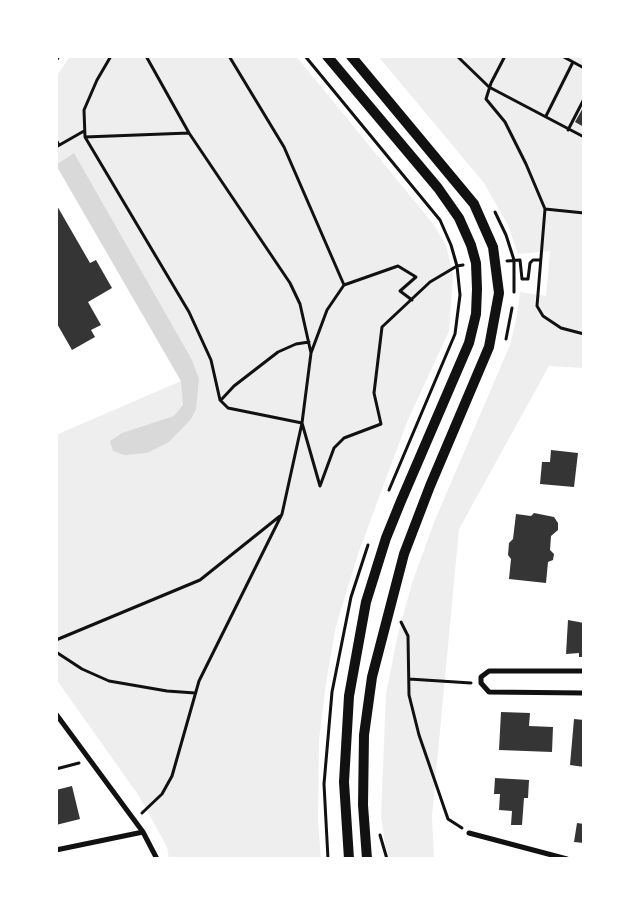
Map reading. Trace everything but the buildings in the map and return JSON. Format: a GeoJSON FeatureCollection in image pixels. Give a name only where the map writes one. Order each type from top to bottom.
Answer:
{"type":"FeatureCollection","features":[{"type":"Feature","properties":{"kind":"main road"},"geometry":{"type":"LineString","coordinates":[[327,56],[438,188],[459,218],[472,250],[478,289],[476,314],[469,343],[390,529],[366,602],[355,656],[348,705],[344,782],[349,859]]}},
{"type":"Feature","properties":{"kind":"main road"},"geometry":{"type":"LineString","coordinates":[[351,56],[474,204],[493,247],[499,293],[489,347],[404,554],[372,677],[364,736],[363,805],[367,859]]}},
{"type":"Feature","properties":{"kind":"street"},"geometry":{"type":"LineString","coordinates":[[584,671],[488,671],[481,677],[480,683],[489,692],[584,693]]}},
{"type":"Feature","properties":{"kind":"street"},"geometry":{"type":"LineString","coordinates":[[56,714],[143,832],[157,859]]}},
{"type":"Feature","properties":{"kind":"street"},"geometry":{"type":"LineString","coordinates":[[56,850],[143,832]]}},
{"type":"Feature","properties":{"kind":"street"},"geometry":{"type":"LineString","coordinates":[[469,833],[567,859]]}},
{"type":"Feature","properties":{"kind":"path"},"geometry":{"type":"LineString","coordinates":[[56,61],[59,56]]}},
{"type":"Feature","properties":{"kind":"path"},"geometry":{"type":"LineString","coordinates":[[111,56],[97,80],[84,110],[84,136],[189,312],[211,360],[220,400],[228,408],[302,423]]}},
{"type":"Feature","properties":{"kind":"path"},"geometry":{"type":"LineString","coordinates":[[146,56],[189,133],[290,283],[300,304],[311,353]]}},
{"type":"Feature","properties":{"kind":"path"},"geometry":{"type":"LineString","coordinates":[[229,56],[284,147],[344,285]]}},
{"type":"Feature","properties":{"kind":"path"},"geometry":{"type":"LineString","coordinates":[[305,56],[440,220],[451,245],[457,266],[460,296],[455,334],[386,498]]}},
{"type":"Feature","properties":{"kind":"path"},"geometry":{"type":"LineString","coordinates":[[457,56],[489,87],[584,137]]}},
{"type":"Feature","properties":{"kind":"path"},"geometry":{"type":"LineString","coordinates":[[505,56],[489,87],[486,99],[505,122],[526,164],[545,209],[537,306],[543,316],[561,328],[584,334]]}},
{"type":"Feature","properties":{"kind":"path"},"geometry":{"type":"LineString","coordinates":[[562,56],[584,68]]}},
{"type":"Feature","properties":{"kind":"path"},"geometry":{"type":"LineString","coordinates":[[546,116],[573,62]]}},
{"type":"Feature","properties":{"kind":"path"},"geometry":{"type":"LineString","coordinates":[[568,130],[584,99]]}},
{"type":"Feature","properties":{"kind":"path"},"geometry":{"type":"LineString","coordinates":[[56,140],[58,146],[84,131]]}},
{"type":"Feature","properties":{"kind":"path"},"geometry":{"type":"LineString","coordinates":[[84,136],[189,133]]}},
{"type":"Feature","properties":{"kind":"path"},"geometry":{"type":"LineString","coordinates":[[545,209],[584,213]]}},
{"type":"Feature","properties":{"kind":"path"},"geometry":{"type":"LineString","coordinates":[[514,260],[520,260],[522,279],[528,279],[530,263],[533,260],[540,260]]}},
{"type":"Feature","properties":{"kind":"path"},"geometry":{"type":"LineString","coordinates":[[135,821],[162,794],[172,776],[199,681],[282,514],[302,423],[311,353],[327,310],[344,285],[398,266],[416,276],[400,292],[412,300]]}},
{"type":"Feature","properties":{"kind":"path"},"geometry":{"type":"LineString","coordinates":[[302,423],[320,486],[334,448],[344,438],[381,424],[374,393],[382,327],[430,282]]}},
{"type":"Feature","properties":{"kind":"path"},"geometry":{"type":"LineString","coordinates":[[220,400],[234,386],[278,352],[309,342]]}},
{"type":"Feature","properties":{"kind":"path"},"geometry":{"type":"LineString","coordinates":[[56,640],[200,580],[282,514]]}},
{"type":"Feature","properties":{"kind":"path"},"geometry":{"type":"LineString","coordinates":[[328,859],[324,784],[332,692],[351,597],[368,543]]}},
{"type":"Feature","properties":{"kind":"path"},"geometry":{"type":"LineString","coordinates":[[398,614],[408,636],[409,695],[419,736],[448,819],[469,833]]}},
{"type":"Feature","properties":{"kind":"path"},"geometry":{"type":"LineString","coordinates":[[56,652],[82,669],[109,681],[167,691],[195,693]]}},
{"type":"Feature","properties":{"kind":"path"},"geometry":{"type":"LineString","coordinates":[[409,679],[480,683]]}},
{"type":"Feature","properties":{"kind":"path"},"geometry":{"type":"LineString","coordinates":[[56,769],[77,764],[88,757]]}},
{"type":"Feature","properties":{"kind":"path"},"geometry":{"type":"LineString","coordinates":[[380,834],[387,859]]}},
{"type":"Feature","properties":{"kind":"shaded area"},"geometry":{"type":"Polygon","coordinates":[[[70,56],[296,56],[434,225],[446,245],[453,275],[449,331],[407,422],[358,554],[336,626],[319,740],[318,820],[321,859],[169,859],[167,847],[139,796],[56,679],[56,435],[181,381],[56,165],[56,77],[70,56]]]}},
{"type":"Feature","properties":{"kind":"shaded area"},"geometry":{"type":"Polygon","coordinates":[[[378,56],[584,56],[584,368],[549,366],[459,529],[432,816],[434,859],[387,859],[381,816],[386,694],[397,638],[412,583],[435,520],[510,345],[517,316],[520,292],[546,296],[550,251],[518,254],[508,225],[484,183],[378,56]]]}},
{"type":"Feature","properties":{"kind":"shaded area"},"geometry":{"type":"Polygon","coordinates":[[[74,153],[192,360],[199,379],[196,409],[191,419],[169,442],[147,453],[124,455],[113,451],[110,441],[122,433],[174,416],[183,405],[181,381],[56,165],[74,153]]]}}]}
